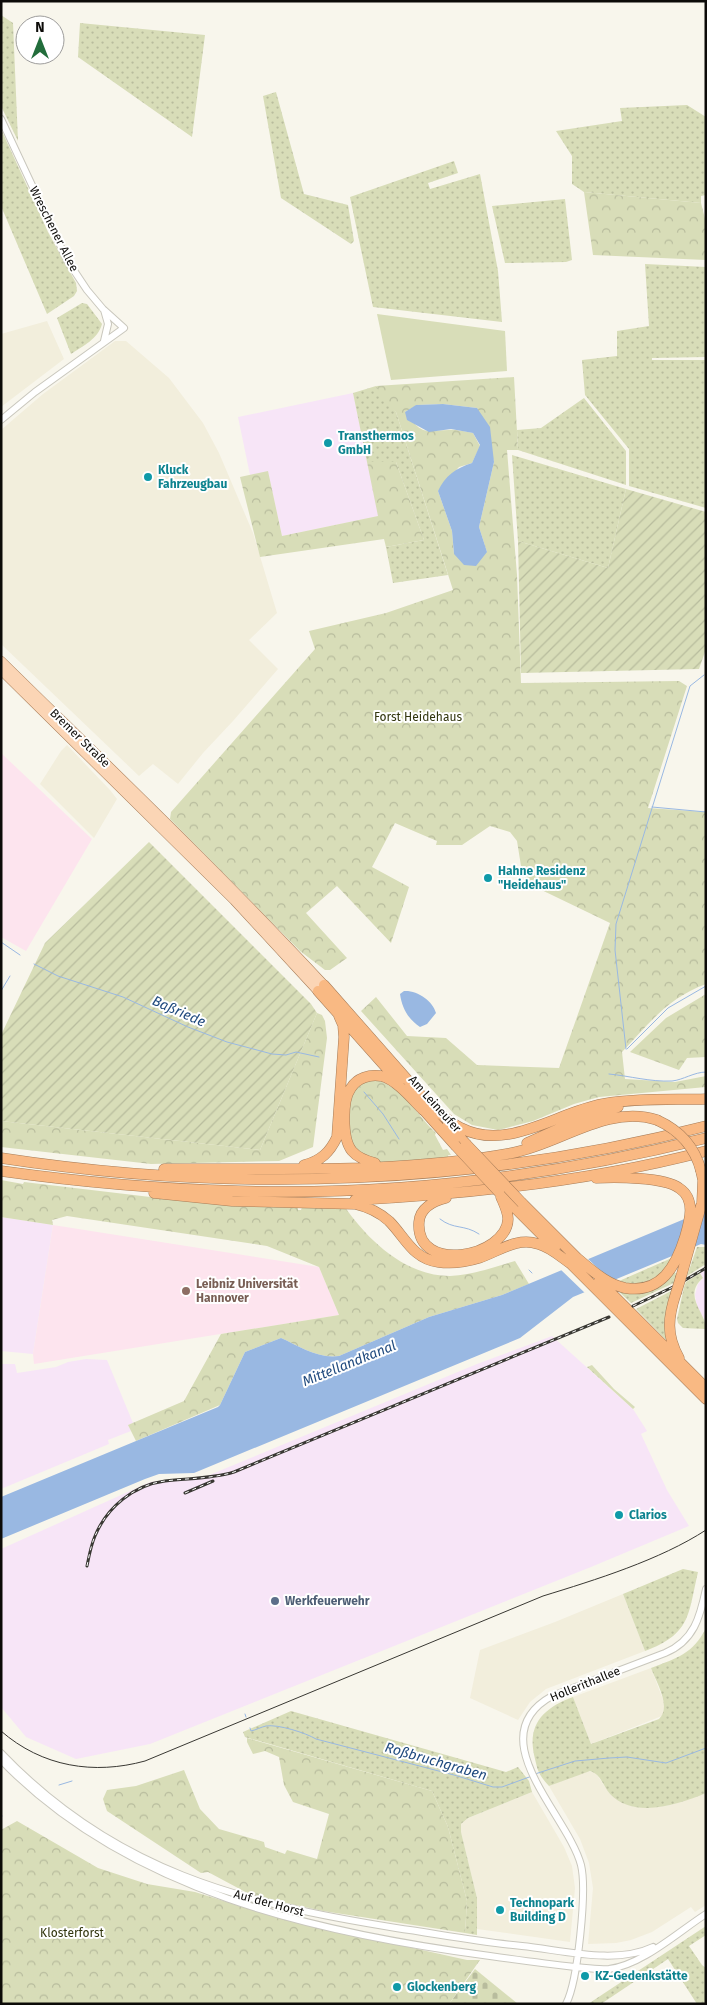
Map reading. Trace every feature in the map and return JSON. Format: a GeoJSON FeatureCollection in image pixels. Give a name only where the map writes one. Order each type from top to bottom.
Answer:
{"type":"FeatureCollection","features":[{"type":"Feature","properties":{"kind":"highway","name":"Am Leineufer"},"geometry":{"type":"LineString","coordinates":[[321,988],[336,1011],[460,1144],[508,1205],[571,1261],[605,1287],[706,1388]]}},
{"type":"Feature","properties":{"kind":"highway","name":"Am Leineufer"},"geometry":{"type":"LineString","coordinates":[[321,988],[427,1108]]}},
{"type":"Feature","properties":{"kind":"highway"},"geometry":{"type":"LineString","coordinates":[[275,1168],[307,1164],[322,1158],[331,1150],[337,1137],[344,1037],[342,1025],[336,1011]]}},
{"type":"Feature","properties":{"kind":"highway"},"geometry":{"type":"LineString","coordinates":[[414,1164],[375,1163],[365,1160],[352,1151],[345,1134],[346,1098],[350,1088],[361,1078],[381,1076],[460,1128],[481,1136],[491,1137],[521,1131],[581,1109],[602,1104],[633,1100],[706,1099]]}},
{"type":"Feature","properties":{"kind":"highway"},"geometry":{"type":"LineString","coordinates":[[493,1156],[603,1111],[674,1100]]}},
{"type":"Feature","properties":{"kind":"highway"},"geometry":{"type":"LineString","coordinates":[[95,1170],[345,1168],[414,1164],[493,1156],[523,1150],[614,1118],[637,1116],[657,1120],[673,1129],[686,1141],[696,1156],[701,1171],[704,1202],[684,1254],[670,1272],[647,1287],[636,1289],[605,1287],[571,1261],[539,1244],[529,1242],[509,1245],[478,1258],[461,1262],[450,1263],[429,1260],[421,1257],[410,1247],[390,1222],[368,1207],[355,1204],[250,1202],[195,1198],[143,1191],[104,1183]]}},
{"type":"Feature","properties":{"kind":"highway"},"geometry":{"type":"LineString","coordinates":[[1,1158],[95,1170],[236,1179],[404,1175],[547,1158],[628,1144],[706,1126]]}},
{"type":"Feature","properties":{"kind":"highway"},"geometry":{"type":"LineString","coordinates":[[1,1171],[104,1183],[240,1191],[353,1190],[495,1178],[550,1170],[706,1138]]}},
{"type":"Feature","properties":{"kind":"highway","name":"Am Leineufer"},"geometry":{"type":"LineString","coordinates":[[460,1144],[522,1203],[571,1261]]}},
{"type":"Feature","properties":{"kind":"highway"},"geometry":{"type":"LineString","coordinates":[[316,1202],[476,1191],[568,1178],[654,1163],[706,1151]]}},
{"type":"Feature","properties":{"kind":"highway"},"geometry":{"type":"LineString","coordinates":[[568,1178],[665,1181],[681,1189],[688,1200],[691,1211],[681,1277],[670,1311],[669,1332],[674,1348],[684,1367]]}},
{"type":"Feature","properties":{"kind":"highway"},"geometry":{"type":"LineString","coordinates":[[476,1191],[436,1201],[422,1212],[419,1225],[420,1235],[423,1242],[432,1250],[447,1255],[476,1251],[489,1246],[500,1238],[507,1226],[508,1205]]}},
{"type":"Feature","properties":{"kind":"highway","name":"Am Leineufer"},"geometry":{"type":"LineString","coordinates":[[605,1287],[706,1399]]}},
{"type":"Feature","properties":{"kind":"highway"},"geometry":{"type":"LineString","coordinates":[[676,1293],[675,1324],[677,1331]]}},
{"type":"Feature","properties":{"kind":"main road","name":"Bremer Straße"},"geometry":{"type":"LineString","coordinates":[[1,661],[156,817]]}},
{"type":"Feature","properties":{"kind":"main road","name":"Bremer Straße"},"geometry":{"type":"LineString","coordinates":[[1,670],[156,817]]}},
{"type":"Feature","properties":{"kind":"main road","name":"Am Leineufer"},"geometry":{"type":"LineString","coordinates":[[156,817],[240,896],[321,988]]}},
{"type":"Feature","properties":{"kind":"street","name":"Wreschener Allee"},"geometry":{"type":"LineString","coordinates":[[1,119],[68,260],[87,290],[103,309],[124,328],[104,342]]}},
{"type":"Feature","properties":{"kind":"street"},"geometry":{"type":"LineString","coordinates":[[1,420],[35,392],[104,342],[108,324],[103,309]]}},
{"type":"Feature","properties":{"kind":"street","name":"Hollerithallee"},"geometry":{"type":"LineString","coordinates":[[566,2004],[572,1990],[576,1967],[584,1892],[581,1865],[572,1843],[533,1775],[525,1757],[523,1738],[527,1723],[537,1707],[548,1698],[665,1653],[680,1645],[690,1635],[698,1622],[706,1589]]}},
{"type":"Feature","properties":{"kind":"street","name":"Auf der Horst"},"geometry":{"type":"LineString","coordinates":[[1,1753],[44,1798]]}},
{"type":"Feature","properties":{"kind":"street","name":"Auf der Horst"},"geometry":{"type":"LineString","coordinates":[[1,1760],[44,1798],[114,1849],[152,1868],[200,1888],[264,1909],[342,1930],[427,1947],[576,1967],[610,1969],[642,1958],[671,1937]]}},
{"type":"Feature","properties":{"kind":"street","name":"Auf der Horst"},"geometry":{"type":"LineString","coordinates":[[56,1807],[90,1829],[147,1860],[196,1881],[265,1903],[334,1918],[479,1942],[623,1956],[637,1953],[671,1937]]}},
{"type":"Feature","properties":{"kind":"street"},"geometry":{"type":"LineString","coordinates":[[671,1937],[706,1914]]}},
{"type":"Feature","properties":{"kind":"shaded area"},"geometry":{"type":"Polygon","coordinates":[[[47,321],[64,359],[1,407],[1,334],[47,321]]]}},
{"type":"Feature","properties":{"kind":"shaded area"},"geometry":{"type":"Polygon","coordinates":[[[115,341],[126,341],[169,378],[203,423],[219,453],[253,533],[277,613],[249,640],[278,669],[178,784],[153,764],[139,776],[1,644],[1,430],[43,394],[115,341]]]}},
{"type":"Feature","properties":{"kind":"shaded area"},"geometry":{"type":"Polygon","coordinates":[[[353,393],[379,516],[282,536],[268,472],[250,475],[238,417],[353,393]]]}},
{"type":"Feature","properties":{"kind":"shaded area"},"geometry":{"type":"Polygon","coordinates":[[[67,745],[117,799],[94,838],[40,784],[61,751],[67,745]]]}},
{"type":"Feature","properties":{"kind":"shaded area"},"geometry":{"type":"Polygon","coordinates":[[[1,753],[92,839],[26,951],[1,937],[1,753]]]}},
{"type":"Feature","properties":{"kind":"shaded area"},"geometry":{"type":"Polygon","coordinates":[[[1,1217],[53,1225],[33,1354],[1,1351],[1,1217]]]}},
{"type":"Feature","properties":{"kind":"shaded area","name":"Leibniz Universität Hannover"},"geometry":{"type":"Polygon","coordinates":[[[53,1225],[319,1267],[339,1315],[34,1364],[33,1354],[53,1225]]]}},
{"type":"Feature","properties":{"kind":"shaded area"},"geometry":{"type":"Polygon","coordinates":[[[706,1270],[706,1322],[697,1307],[695,1295],[698,1284],[703,1278],[700,1273],[706,1270]]]}},
{"type":"Feature","properties":{"kind":"shaded area","name":"Clarios"},"geometry":{"type":"Polygon","coordinates":[[[552,1336],[633,1409],[647,1431],[641,1434],[667,1490],[689,1526],[150,1744],[76,1759],[26,1737],[1,1707],[1,1549],[150,1482],[207,1476],[477,1364],[552,1336]]]}},
{"type":"Feature","properties":{"kind":"shaded area"},"geometry":{"type":"Polygon","coordinates":[[[86,1359],[107,1360],[133,1423],[128,1425],[131,1431],[108,1440],[109,1444],[1,1489],[1,1364],[15,1364],[17,1373],[56,1367],[68,1362],[86,1359]]]}},
{"type":"Feature","properties":{"kind":"shaded area"},"geometry":{"type":"Polygon","coordinates":[[[623,1594],[645,1651],[546,1689],[530,1702],[518,1720],[470,1698],[480,1650],[623,1594]]]}},
{"type":"Feature","properties":{"kind":"shaded area"},"geometry":{"type":"Polygon","coordinates":[[[651,1668],[665,1705],[665,1711],[662,1716],[591,1744],[573,1697],[651,1668]]]}},
{"type":"Feature","properties":{"kind":"shaded area"},"geometry":{"type":"Polygon","coordinates":[[[585,1771],[595,1772],[610,1794],[623,1803],[635,1807],[671,1805],[706,1793],[706,1905],[695,1912],[691,1907],[652,1932],[631,1940],[616,1943],[588,1944],[593,1888],[589,1863],[580,1839],[549,1786],[585,1771]]]}},
{"type":"Feature","properties":{"kind":"shaded area"},"geometry":{"type":"Polygon","coordinates":[[[532,1792],[564,1847],[572,1866],[575,1888],[570,1942],[477,1929],[477,1898],[461,1832],[461,1824],[468,1818],[532,1792]]]}},
{"type":"Feature","properties":{"kind":"green space"},"geometry":{"type":"Polygon","coordinates":[[[1,15],[13,23],[18,141],[1,106],[1,15]]]}},
{"type":"Feature","properties":{"kind":"green space"},"geometry":{"type":"Polygon","coordinates":[[[80,23],[205,35],[192,137],[78,57],[80,23]]]}},
{"type":"Feature","properties":{"kind":"green space"},"geometry":{"type":"Polygon","coordinates":[[[276,92],[304,194],[348,205],[354,241],[351,244],[281,198],[263,96],[276,92]]]}},
{"type":"Feature","properties":{"kind":"green space"},"geometry":{"type":"Polygon","coordinates":[[[687,105],[706,117],[706,195],[701,196],[701,203],[584,192],[572,184],[572,156],[556,131],[622,121],[620,108],[687,105]]]}},
{"type":"Feature","properties":{"kind":"green space"},"geometry":{"type":"Polygon","coordinates":[[[1,129],[48,232],[76,283],[77,291],[74,296],[47,314],[1,206],[1,129]]]}},
{"type":"Feature","properties":{"kind":"green space"},"geometry":{"type":"Polygon","coordinates":[[[454,161],[458,173],[428,183],[430,189],[480,174],[498,271],[502,322],[373,307],[350,197],[454,161]]]}},
{"type":"Feature","properties":{"kind":"green space"},"geometry":{"type":"Polygon","coordinates":[[[584,192],[701,203],[706,223],[706,260],[593,255],[584,192]]]}},
{"type":"Feature","properties":{"kind":"green space"},"geometry":{"type":"Polygon","coordinates":[[[565,199],[572,260],[566,262],[505,263],[492,206],[565,199]]]}},
{"type":"Feature","properties":{"kind":"green space"},"geometry":{"type":"Polygon","coordinates":[[[645,264],[706,267],[706,357],[652,358],[652,360],[706,360],[706,508],[629,486],[629,449],[585,395],[582,360],[617,356],[617,331],[649,326],[645,264]]]}},
{"type":"Feature","properties":{"kind":"green space"},"geometry":{"type":"Polygon","coordinates":[[[82,303],[87,304],[102,324],[94,338],[71,354],[57,318],[82,303]]]}},
{"type":"Feature","properties":{"kind":"green space"},"geometry":{"type":"Polygon","coordinates":[[[377,314],[505,331],[507,371],[391,380],[377,314]]]}},
{"type":"Feature","properties":{"kind":"green space","name":"Forst Heidehaus"},"geometry":{"type":"Polygon","coordinates":[[[514,377],[518,450],[507,450],[517,575],[521,683],[679,681],[687,686],[648,808],[706,812],[706,984],[669,1004],[622,1052],[625,1079],[675,1082],[706,1076],[706,1087],[599,1097],[574,1104],[533,1121],[498,1130],[472,1125],[454,1114],[361,1011],[376,997],[407,1036],[446,1038],[477,1065],[559,1068],[610,923],[527,883],[521,866],[517,841],[510,832],[490,826],[462,845],[436,845],[437,841],[395,823],[372,867],[409,887],[391,943],[337,886],[306,913],[347,958],[330,970],[325,970],[300,951],[170,819],[171,812],[315,649],[309,631],[386,613],[453,590],[396,412],[385,402],[376,386],[514,377]],[[443,404],[417,405],[405,412],[416,425],[424,430],[455,430],[473,433],[480,446],[472,463],[459,467],[438,491],[452,531],[454,554],[487,552],[479,527],[494,462],[477,408],[443,404]]]}},
{"type":"Feature","properties":{"kind":"green space"},"geometry":{"type":"Polygon","coordinates":[[[376,386],[396,412],[448,575],[393,583],[386,547],[424,540],[396,462],[367,462],[353,393],[376,386]]]}},
{"type":"Feature","properties":{"kind":"green space"},"geometry":{"type":"Polygon","coordinates":[[[584,398],[626,451],[626,485],[518,450],[517,430],[541,428],[584,398]]]}},
{"type":"Feature","properties":{"kind":"green space"},"geometry":{"type":"Polygon","coordinates":[[[512,455],[626,489],[608,568],[518,541],[512,455]]]}},
{"type":"Feature","properties":{"kind":"green space"},"geometry":{"type":"Polygon","coordinates":[[[367,462],[396,462],[424,540],[386,547],[384,539],[260,557],[240,477],[268,471],[282,536],[378,516],[367,462]]]}},
{"type":"Feature","properties":{"kind":"green space"},"geometry":{"type":"Polygon","coordinates":[[[626,489],[706,512],[706,649],[699,669],[521,673],[518,541],[608,568],[626,489]]]}},
{"type":"Feature","properties":{"kind":"green space"},"geometry":{"type":"Polygon","coordinates":[[[149,842],[311,1004],[317,1013],[260,1150],[1,1121],[1,1035],[45,943],[149,842]]]}},
{"type":"Feature","properties":{"kind":"green space"},"geometry":{"type":"Polygon","coordinates":[[[706,994],[706,1057],[687,1058],[679,1070],[630,1052],[666,1018],[706,994]]]}},
{"type":"Feature","properties":{"kind":"green space"},"geometry":{"type":"Polygon","coordinates":[[[317,1013],[322,1015],[325,1021],[327,1038],[313,1147],[279,1161],[151,1164],[1,1147],[1,1121],[260,1150],[317,1013]]]}},
{"type":"Feature","properties":{"kind":"green space"},"geometry":{"type":"Polygon","coordinates":[[[372,1079],[382,1082],[400,1093],[436,1133],[435,1135],[443,1150],[447,1149],[451,1155],[448,1155],[449,1158],[382,1162],[366,1159],[359,1153],[350,1141],[350,1104],[356,1088],[372,1079]]]}},
{"type":"Feature","properties":{"kind":"green space"},"geometry":{"type":"Polygon","coordinates":[[[1,1180],[184,1201],[298,1207],[298,1210],[301,1210],[302,1207],[344,1206],[376,1243],[403,1263],[418,1270],[450,1276],[466,1274],[515,1261],[529,1284],[502,1295],[429,1317],[339,1356],[316,1354],[281,1338],[245,1352],[220,1405],[136,1441],[128,1425],[184,1401],[221,1334],[339,1315],[319,1267],[267,1246],[67,1216],[52,1220],[53,1225],[1,1217],[1,1180]]]}},
{"type":"Feature","properties":{"kind":"green space"},"geometry":{"type":"Polygon","coordinates":[[[697,1247],[706,1247],[706,1264],[687,1276],[697,1247]]]}},
{"type":"Feature","properties":{"kind":"green space"},"geometry":{"type":"Polygon","coordinates":[[[674,1257],[663,1271],[651,1280],[636,1284],[619,1281],[674,1257]]]}},
{"type":"Feature","properties":{"kind":"green space"},"geometry":{"type":"Polygon","coordinates":[[[674,1272],[678,1275],[676,1282],[631,1303],[614,1287],[626,1290],[674,1272]]]}},
{"type":"Feature","properties":{"kind":"green space"},"geometry":{"type":"Polygon","coordinates":[[[700,1273],[703,1278],[697,1285],[695,1298],[706,1329],[683,1328],[677,1319],[684,1287],[686,1282],[700,1273]]]}},
{"type":"Feature","properties":{"kind":"green space"},"geometry":{"type":"Polygon","coordinates":[[[673,1290],[671,1345],[636,1309],[673,1290]]]}},
{"type":"Feature","properties":{"kind":"green space"},"geometry":{"type":"Polygon","coordinates":[[[592,1365],[614,1389],[635,1407],[633,1409],[587,1367],[592,1365]]]}},
{"type":"Feature","properties":{"kind":"green space"},"geometry":{"type":"Polygon","coordinates":[[[683,1569],[698,1572],[685,1621],[671,1638],[645,1651],[623,1594],[683,1569]]]}},
{"type":"Feature","properties":{"kind":"green space"},"geometry":{"type":"Polygon","coordinates":[[[706,1628],[706,1793],[683,1802],[644,1808],[620,1802],[610,1794],[597,1775],[590,1771],[549,1786],[538,1770],[533,1747],[535,1727],[545,1712],[562,1701],[573,1697],[591,1744],[659,1719],[663,1714],[664,1701],[651,1668],[676,1658],[690,1649],[696,1644],[706,1628]]]}},
{"type":"Feature","properties":{"kind":"green space"},"geometry":{"type":"Polygon","coordinates":[[[291,1711],[506,1772],[518,1767],[529,1781],[532,1792],[468,1818],[461,1824],[461,1832],[477,1898],[477,1935],[465,1933],[467,1901],[448,1827],[432,1791],[245,1737],[243,1732],[291,1711]]]}},
{"type":"Feature","properties":{"kind":"green space"},"geometry":{"type":"Polygon","coordinates":[[[247,1738],[432,1791],[448,1827],[467,1901],[465,1933],[323,1911],[251,1895],[208,1872],[201,1873],[107,1811],[103,1799],[107,1790],[136,1786],[184,1770],[200,1809],[219,1829],[264,1842],[265,1847],[285,1854],[287,1850],[317,1859],[329,1814],[293,1802],[284,1785],[279,1757],[265,1751],[253,1754],[247,1738]]]}},
{"type":"Feature","properties":{"kind":"green space","name":"Klosterforst"},"geometry":{"type":"Polygon","coordinates":[[[17,1821],[98,1868],[147,1884],[195,1892],[278,1918],[467,1960],[480,1960],[449,2004],[1,2004],[1,1830],[17,1821]]]}},
{"type":"Feature","properties":{"kind":"green space"},"geometry":{"type":"Polygon","coordinates":[[[706,1926],[706,1935],[689,1946],[706,1968],[706,2004],[697,2004],[668,1959],[601,2004],[588,2004],[706,1926]]]}},
{"type":"Feature","properties":{"kind":"green space"},"geometry":{"type":"Polygon","coordinates":[[[475,1969],[518,2004],[449,2004],[475,1969]]]}},
{"type":"Feature","properties":{"kind":"water"},"geometry":{"type":"Polygon","coordinates":[[[443,404],[477,408],[490,427],[494,462],[479,527],[487,552],[476,566],[464,565],[454,554],[452,531],[438,491],[452,473],[472,463],[480,445],[473,433],[451,429],[429,432],[407,420],[405,412],[416,405],[443,404]]]}},
{"type":"Feature","properties":{"kind":"water"},"geometry":{"type":"Polygon","coordinates":[[[404,991],[419,994],[432,1004],[436,1013],[427,1024],[420,1027],[409,1017],[400,994],[404,991]]]}},
{"type":"Feature","properties":{"kind":"water","name":"Mittellandkanal"},"geometry":{"type":"Polygon","coordinates":[[[706,1210],[706,1245],[701,1244],[573,1297],[520,1338],[194,1473],[159,1474],[1,1539],[1,1497],[218,1407],[245,1352],[281,1338],[316,1354],[339,1356],[429,1317],[502,1295],[706,1210]]]}},
{"type":"Feature","properties":{"kind":"pier"},"geometry":{"type":"Polygon","coordinates":[[[586,1257],[604,1274],[617,1281],[586,1294],[559,1268],[586,1257]]]}},
{"type":"Feature","properties":{"kind":"waterway"},"geometry":{"type":"LineString","coordinates":[[626,1049],[615,950],[616,924],[690,686],[704,675]]}},
{"type":"Feature","properties":{"kind":"waterway"},"geometry":{"type":"LineString","coordinates":[[652,807],[706,812]]}},
{"type":"Feature","properties":{"kind":"waterway","name":"Baßriede"},"geometry":{"type":"LineString","coordinates":[[1,942],[20,955]]}},
{"type":"Feature","properties":{"kind":"waterway","name":"Baßriede"},"geometry":{"type":"LineString","coordinates":[[34,964],[58,976],[123,997],[188,1027],[227,1042],[272,1054],[286,1055],[296,1052],[319,1057]]}},
{"type":"Feature","properties":{"kind":"waterway"},"geometry":{"type":"LineString","coordinates":[[1,991],[10,976]]}},
{"type":"Feature","properties":{"kind":"waterway"},"geometry":{"type":"LineString","coordinates":[[627,1049],[668,1008],[706,986]]}},
{"type":"Feature","properties":{"kind":"waterway"},"geometry":{"type":"LineString","coordinates":[[609,1074],[648,1080],[672,1081],[706,1072]]}},
{"type":"Feature","properties":{"kind":"waterway","name":"Baßriede"},"geometry":{"type":"LineString","coordinates":[[364,1092],[383,1114],[399,1139]]}},
{"type":"Feature","properties":{"kind":"waterway","name":"Baßriede"},"geometry":{"type":"LineString","coordinates":[[440,1219],[450,1225],[469,1229],[479,1234]]}},
{"type":"Feature","properties":{"kind":"waterway","name":"Baßriede"},"geometry":{"type":"LineString","coordinates":[[529,1270],[532,1273]]}},
{"type":"Feature","properties":{"kind":"waterway","name":"Roßbruchgraben"},"geometry":{"type":"LineString","coordinates":[[250,1728],[251,1731],[266,1726],[284,1728],[316,1739],[493,1787],[502,1787],[532,1776]]}},
{"type":"Feature","properties":{"kind":"waterway","name":"Roßbruchgraben"},"geometry":{"type":"LineString","coordinates":[[535,1774],[575,1761],[609,1758],[627,1757],[666,1763],[706,1748]]}},
{"type":"Feature","properties":{"kind":"waterway","name":"Roßbruchgraben"},"geometry":{"type":"LineString","coordinates":[[59,1785],[72,1781]]}},
{"type":"Feature","properties":{"kind":"tram line"},"geometry":{"type":"LineString","coordinates":[[1,1731],[34,1753],[69,1765],[107,1767],[145,1761],[543,1596],[648,1560],[688,1541],[706,1530]]}},
{"type":"Feature","properties":{"kind":"railway"},"geometry":{"type":"LineString","coordinates":[[633,1306],[673,1287],[706,1268]]}},
{"type":"Feature","properties":{"kind":"railway"},"geometry":{"type":"LineString","coordinates":[[87,1566],[90,1551],[100,1525],[123,1499],[143,1487],[165,1481],[208,1477],[234,1472],[609,1317]]}},
{"type":"Feature","properties":{"kind":"railway"},"geometry":{"type":"LineString","coordinates":[[185,1493],[213,1481]]}},
{"type":"Feature","properties":{"kind":"place","name":"Transthermos GmbH"},"geometry":{"type":"Point","coordinates":[328,443]}},
{"type":"Feature","properties":{"kind":"place","name":"Kluck Fahrzeugbau"},"geometry":{"type":"Point","coordinates":[148,477]}},
{"type":"Feature","properties":{"kind":"place","name":"Hahne Residenz \"Heidehaus\""},"geometry":{"type":"Point","coordinates":[488,878]}},
{"type":"Feature","properties":{"kind":"place","name":"Leibniz Universität Hannover"},"geometry":{"type":"Point","coordinates":[186,1291]}},
{"type":"Feature","properties":{"kind":"place","name":"Clarios"},"geometry":{"type":"Point","coordinates":[619,1515]}},
{"type":"Feature","properties":{"kind":"place","name":"Werkfeuerwehr"},"geometry":{"type":"Point","coordinates":[275,1601]}},
{"type":"Feature","properties":{"kind":"place","name":"Technopark Building D"},"geometry":{"type":"Point","coordinates":[500,1910]}},
{"type":"Feature","properties":{"kind":"place","name":"KZ-Gedenkstätte"},"geometry":{"type":"Point","coordinates":[585,1976]}},
{"type":"Feature","properties":{"kind":"place","name":"Glockenberg"},"geometry":{"type":"Point","coordinates":[397,1987]}}]}
